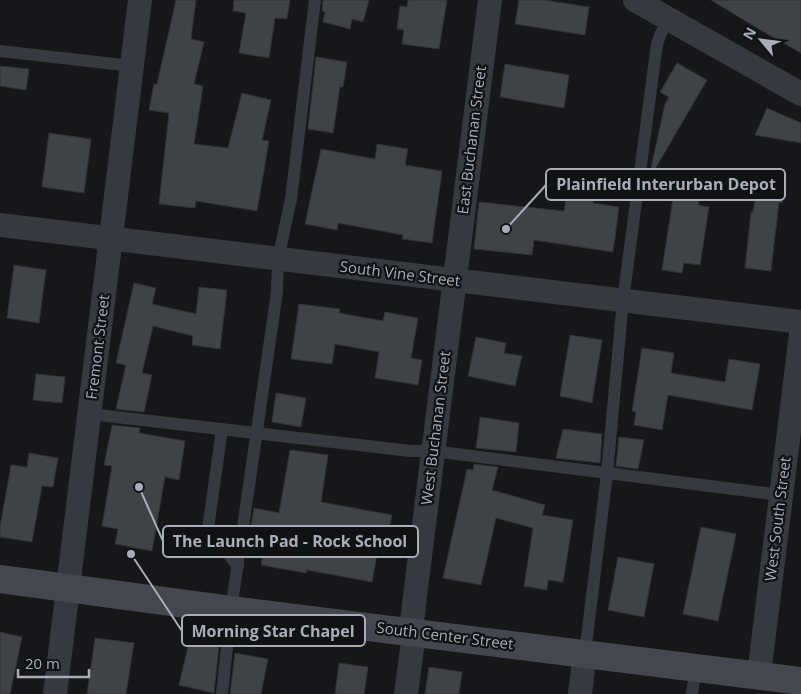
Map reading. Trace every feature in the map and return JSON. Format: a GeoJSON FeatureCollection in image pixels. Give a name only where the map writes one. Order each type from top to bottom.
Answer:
{"type":"FeatureCollection","features":[{"type":"Feature","properties":{"kind":"main road","name":"South Center Street"},"geometry":{"type":"LineString","coordinates":[[0,579],[231,610],[696,667],[768,682],[801,681]]}},
{"type":"Feature","properties":{"kind":"street","name":"Fremont Street"},"geometry":{"type":"LineString","coordinates":[[55,694],[140,0]]}},
{"type":"Feature","properties":{"kind":"street","name":"East Buchanan Street"},"geometry":{"type":"LineString","coordinates":[[454,280],[490,0]]}},
{"type":"Feature","properties":{"kind":"street"},"geometry":{"type":"LineString","coordinates":[[635,0],[801,94]]}},
{"type":"Feature","properties":{"kind":"street","name":"South Vine Street"},"geometry":{"type":"LineString","coordinates":[[0,226],[801,322]]}},
{"type":"Feature","properties":{"kind":"street","name":"West Buchanan Street"},"geometry":{"type":"LineString","coordinates":[[406,694],[413,641],[411,631],[454,280]]}},
{"type":"Feature","properties":{"kind":"street","name":"West South Street"},"geometry":{"type":"LineString","coordinates":[[768,682],[781,495],[801,334]]}},
{"type":"Feature","properties":{"kind":"street"},"geometry":{"type":"LineString","coordinates":[[580,694],[585,653]]}},
{"type":"Feature","properties":{"kind":"lane"},"geometry":{"type":"LineString","coordinates":[[222,694],[231,610],[277,292],[278,259],[291,199],[315,0]]}},
{"type":"Feature","properties":{"kind":"lane"},"geometry":{"type":"LineString","coordinates":[[585,653],[607,474],[623,300],[656,52],[661,33],[668,19]]}},
{"type":"Feature","properties":{"kind":"lane"},"geometry":{"type":"LineString","coordinates":[[0,51],[132,66]]}},
{"type":"Feature","properties":{"kind":"lane"},"geometry":{"type":"LineString","coordinates":[[90,414],[410,451],[433,452],[781,495]]}},
{"type":"Feature","properties":{"kind":"lane"},"geometry":{"type":"LineString","coordinates":[[222,429],[208,529],[238,566]]}},
{"type":"Feature","properties":{"kind":"lane"},"geometry":{"type":"LineString","coordinates":[[692,694],[696,667]]}},
{"type":"Feature","properties":{"kind":"building"},"geometry":{"type":"Polygon","coordinates":[[[176,0],[196,0],[191,39],[204,42],[194,84],[203,86],[194,144],[228,148],[242,93],[271,100],[262,140],[269,141],[257,211],[196,201],[195,208],[159,204],[169,113],[149,110],[154,84],[157,84],[176,0]]]}},
{"type":"Feature","properties":{"kind":"building"},"geometry":{"type":"Polygon","coordinates":[[[234,0],[290,0],[287,19],[275,18],[269,58],[239,53],[246,13],[233,11],[234,0]]]}},
{"type":"Feature","properties":{"kind":"building"},"geometry":{"type":"Polygon","coordinates":[[[323,0],[369,0],[363,22],[352,19],[350,29],[323,22],[325,12],[322,11],[323,0]]]}},
{"type":"Feature","properties":{"kind":"building"},"geometry":{"type":"Polygon","coordinates":[[[408,0],[447,0],[439,49],[402,44],[404,30],[397,29],[400,6],[407,7],[408,0]]]}},
{"type":"Feature","properties":{"kind":"building"},"geometry":{"type":"Polygon","coordinates":[[[519,0],[544,0],[589,7],[585,35],[515,24],[519,0]]]}},
{"type":"Feature","properties":{"kind":"building"},"geometry":{"type":"Polygon","coordinates":[[[711,0],[801,0],[801,53],[757,28],[711,0]]]}},
{"type":"Feature","properties":{"kind":"building"},"geometry":{"type":"Polygon","coordinates":[[[316,57],[347,62],[343,87],[340,87],[333,133],[308,129],[316,57]]]}},
{"type":"Feature","properties":{"kind":"building"},"geometry":{"type":"Polygon","coordinates":[[[677,63],[707,80],[655,169],[651,168],[665,104],[669,97],[660,92],[677,63]]]}},
{"type":"Feature","properties":{"kind":"building"},"geometry":{"type":"Polygon","coordinates":[[[505,64],[569,75],[564,108],[500,97],[505,64]]]}},
{"type":"Feature","properties":{"kind":"building"},"geometry":{"type":"Polygon","coordinates":[[[0,66],[29,69],[26,90],[0,86],[0,66]]]}},
{"type":"Feature","properties":{"kind":"building"},"geometry":{"type":"Polygon","coordinates":[[[767,108],[801,123],[801,143],[755,135],[767,108]]]}},
{"type":"Feature","properties":{"kind":"building"},"geometry":{"type":"Polygon","coordinates":[[[49,133],[91,139],[84,193],[42,187],[49,133]]]}},
{"type":"Feature","properties":{"kind":"building"},"geometry":{"type":"Polygon","coordinates":[[[377,144],[408,149],[405,165],[442,171],[432,243],[402,239],[403,235],[338,223],[337,230],[305,224],[321,149],[375,159],[377,144]]]}},
{"type":"Feature","properties":{"kind":"building"},"geometry":{"type":"Polygon","coordinates":[[[759,175],[786,179],[782,203],[779,202],[771,271],[745,268],[751,212],[753,212],[759,175]]]}},
{"type":"Feature","properties":{"kind":"building"},"geometry":{"type":"Polygon","coordinates":[[[569,177],[596,181],[593,203],[619,207],[613,252],[534,240],[532,255],[474,249],[479,202],[564,211],[569,177]]]}},
{"type":"Feature","properties":{"kind":"building"},"geometry":{"type":"Polygon","coordinates":[[[675,185],[701,189],[698,205],[709,207],[700,265],[684,263],[682,273],[662,270],[675,185]]]}},
{"type":"Feature","properties":{"kind":"building"},"geometry":{"type":"Polygon","coordinates":[[[14,265],[46,270],[39,323],[7,318],[14,265]]]}},
{"type":"Feature","properties":{"kind":"building"},"geometry":{"type":"Polygon","coordinates":[[[134,283],[156,288],[152,304],[196,314],[199,287],[227,290],[220,349],[192,345],[193,336],[153,326],[142,373],[152,375],[144,412],[116,409],[126,365],[116,363],[134,283]]]}},
{"type":"Feature","properties":{"kind":"building"},"geometry":{"type":"Polygon","coordinates":[[[299,304],[340,309],[339,313],[383,321],[385,312],[418,318],[411,358],[422,360],[418,385],[375,378],[379,352],[335,344],[332,364],[291,359],[299,304]]]}},
{"type":"Feature","properties":{"kind":"building"},"geometry":{"type":"Polygon","coordinates":[[[570,335],[602,340],[592,403],[560,396],[570,335]]]}},
{"type":"Feature","properties":{"kind":"building"},"geometry":{"type":"Polygon","coordinates":[[[476,337],[506,343],[504,353],[522,356],[515,386],[468,376],[476,337]]]}},
{"type":"Feature","properties":{"kind":"building"},"geometry":{"type":"Polygon","coordinates":[[[642,348],[674,353],[671,373],[725,382],[729,359],[760,364],[752,410],[668,395],[662,430],[634,425],[636,412],[632,411],[642,348]]]}},
{"type":"Feature","properties":{"kind":"building"},"geometry":{"type":"Polygon","coordinates":[[[36,374],[65,377],[62,403],[33,400],[36,374]]]}},
{"type":"Feature","properties":{"kind":"building"},"geometry":{"type":"Polygon","coordinates":[[[276,393],[306,398],[301,427],[272,422],[276,393]]]}},
{"type":"Feature","properties":{"kind":"building"},"geometry":{"type":"Polygon","coordinates":[[[480,417],[519,423],[516,452],[476,448],[480,417]]]}},
{"type":"Feature","properties":{"kind":"building"},"geometry":{"type":"Polygon","coordinates":[[[112,425],[140,428],[139,433],[185,441],[179,480],[165,477],[152,551],[115,544],[118,529],[102,526],[112,466],[104,465],[112,425]]]}},
{"type":"Feature","properties":{"kind":"building"},"geometry":{"type":"Polygon","coordinates":[[[563,429],[602,434],[600,463],[556,458],[563,429]]]}},
{"type":"Feature","properties":{"kind":"building"},"geometry":{"type":"Polygon","coordinates":[[[619,437],[644,440],[638,469],[616,466],[619,437]]]}},
{"type":"Feature","properties":{"kind":"building"},"geometry":{"type":"Polygon","coordinates":[[[290,450],[328,455],[321,502],[392,515],[386,544],[379,542],[372,582],[307,570],[306,573],[261,565],[265,542],[249,539],[254,508],[279,513],[290,450]]]}},
{"type":"Feature","properties":{"kind":"building"},"geometry":{"type":"Polygon","coordinates":[[[29,453],[58,458],[53,487],[42,486],[32,542],[0,537],[0,527],[11,465],[27,467],[29,453]]]}},
{"type":"Feature","properties":{"kind":"building"},"geometry":{"type":"Polygon","coordinates":[[[474,464],[498,467],[492,490],[545,505],[542,515],[573,520],[563,582],[548,580],[547,590],[524,586],[533,528],[496,518],[481,585],[443,578],[467,469],[473,470],[474,464]]]}},
{"type":"Feature","properties":{"kind":"building"},"geometry":{"type":"Polygon","coordinates":[[[701,527],[736,534],[718,621],[683,614],[701,527]]]}},
{"type":"Feature","properties":{"kind":"building"},"geometry":{"type":"Polygon","coordinates":[[[618,557],[654,564],[644,617],[608,610],[618,557]]]}},
{"type":"Feature","properties":{"kind":"building"},"geometry":{"type":"Polygon","coordinates":[[[0,632],[22,637],[10,694],[0,694],[0,632]]]}},
{"type":"Feature","properties":{"kind":"building"},"geometry":{"type":"Polygon","coordinates":[[[95,638],[134,643],[126,694],[87,694],[95,638]]]}},
{"type":"Feature","properties":{"kind":"building"},"geometry":{"type":"Polygon","coordinates":[[[190,638],[219,645],[214,693],[179,685],[190,638]]]}},
{"type":"Feature","properties":{"kind":"building"},"geometry":{"type":"Polygon","coordinates":[[[235,653],[268,659],[261,694],[230,694],[235,653]]]}},
{"type":"Feature","properties":{"kind":"building"},"geometry":{"type":"Polygon","coordinates":[[[339,663],[368,667],[364,694],[335,694],[339,663]]]}},
{"type":"Feature","properties":{"kind":"building"},"geometry":{"type":"Polygon","coordinates":[[[429,667],[462,672],[459,694],[425,694],[429,667]]]}},
{"type":"Feature","properties":{"kind":"place","name":"Plainfield Interurban Depot"},"geometry":{"type":"Point","coordinates":[506,229]}},
{"type":"Feature","properties":{"kind":"place","name":"The Launch Pad - Rock School"},"geometry":{"type":"Point","coordinates":[139,487]}},
{"type":"Feature","properties":{"kind":"place","name":"Morning Star Chapel"},"geometry":{"type":"Point","coordinates":[131,554]}}]}
